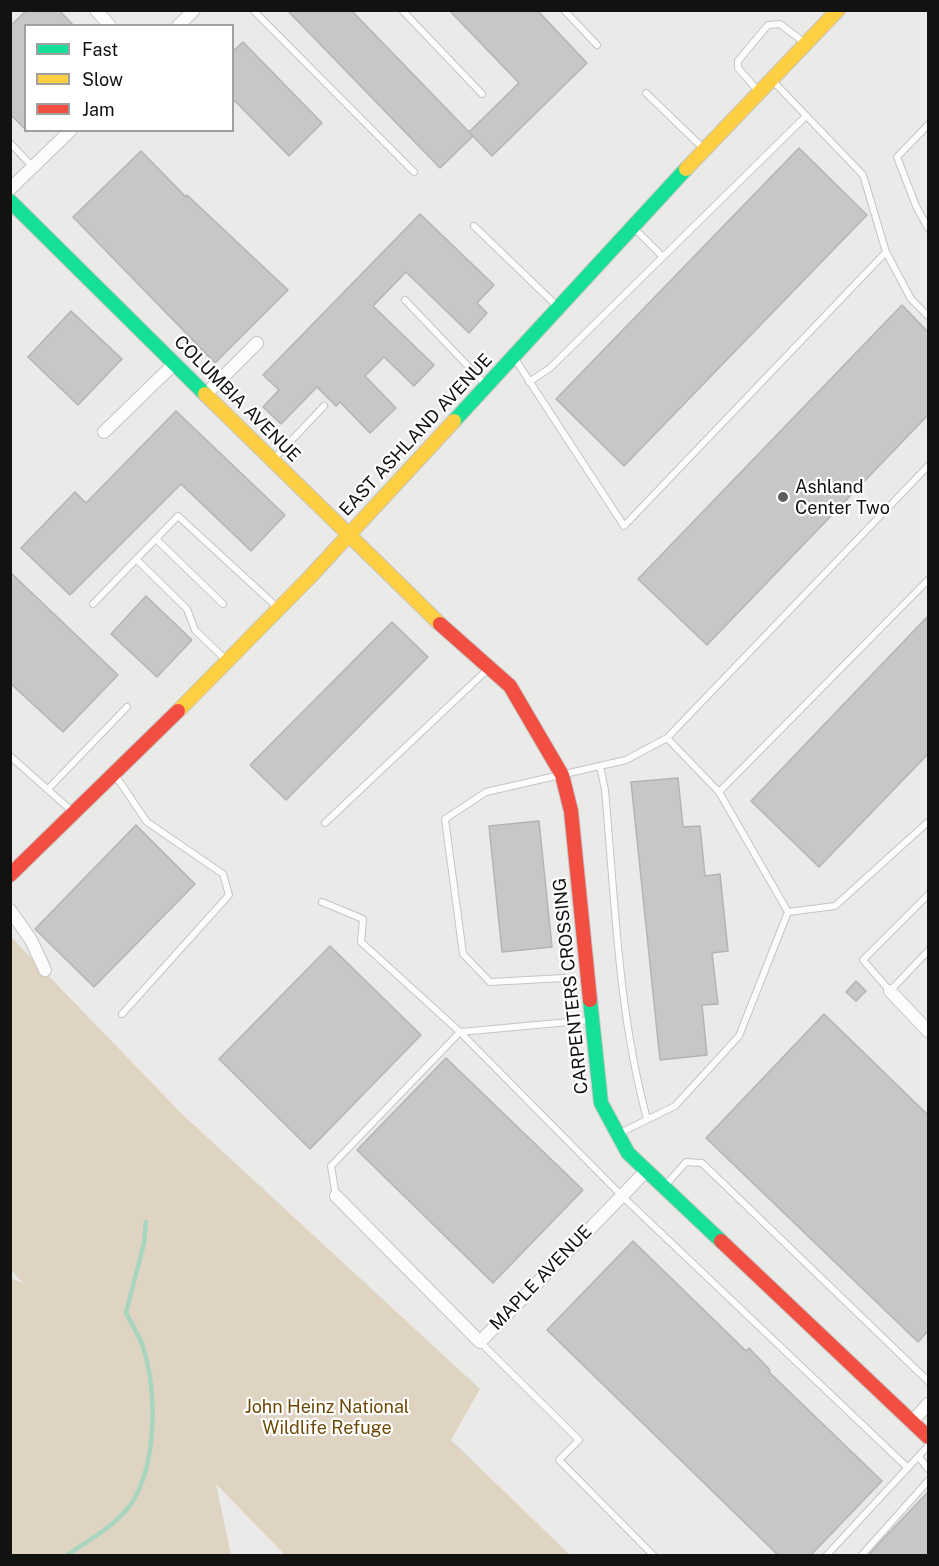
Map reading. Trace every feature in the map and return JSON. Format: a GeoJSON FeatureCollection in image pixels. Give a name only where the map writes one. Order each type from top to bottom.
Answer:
{"type":"FeatureCollection","features":[{"type":"Feature","properties":{"kind":"street"},"geometry":{"type":"LineString","coordinates":[[96,10],[108,24]]}},
{"type":"Feature","properties":{"kind":"street"},"geometry":{"type":"LineString","coordinates":[[180,24],[194,10]]}},
{"type":"Feature","properties":{"kind":"street","name":"EAST ASHLAND AVENUE"},"geometry":{"type":"LineString","coordinates":[[10,874],[187,704],[350,534],[632,226],[838,10]]}},
{"type":"Feature","properties":{"kind":"street"},"geometry":{"type":"LineString","coordinates":[[10,189],[69,132]]}},
{"type":"Feature","properties":{"kind":"street","name":"COLUMBIA AVENUE"},"geometry":{"type":"LineString","coordinates":[[10,201],[438,623]]}},
{"type":"Feature","properties":{"kind":"street"},"geometry":{"type":"LineString","coordinates":[[206,394],[257,343]]}},
{"type":"Feature","properties":{"kind":"street"},"geometry":{"type":"LineString","coordinates":[[104,432],[175,363]]}},
{"type":"Feature","properties":{"kind":"street","name":"CARPENTERS CROSSING"},"geometry":{"type":"LineString","coordinates":[[438,623],[510,686],[562,775],[571,811],[601,1103],[628,1152],[928,1437]]}},
{"type":"Feature","properties":{"kind":"street"},"geometry":{"type":"LineString","coordinates":[[10,910],[31,940],[45,970]]}},
{"type":"Feature","properties":{"kind":"street"},"geometry":{"type":"LineString","coordinates":[[890,991],[928,1031]]}},
{"type":"Feature","properties":{"kind":"street","name":"MAPLE AVENUE"},"geometry":{"type":"LineString","coordinates":[[336,1196],[480,1342],[646,1171]]}},
{"type":"Feature","properties":{"kind":"street"},"geometry":{"type":"LineString","coordinates":[[912,1422],[928,1404]]}},
{"type":"Feature","properties":{"kind":"lane"},"geometry":{"type":"LineString","coordinates":[[253,10],[414,171]]}},
{"type":"Feature","properties":{"kind":"lane"},"geometry":{"type":"LineString","coordinates":[[402,10],[483,94]]}},
{"type":"Feature","properties":{"kind":"lane"},"geometry":{"type":"LineString","coordinates":[[564,10],[597,45]]}},
{"type":"Feature","properties":{"kind":"lane"},"geometry":{"type":"LineString","coordinates":[[758,92],[738,68],[738,61],[741,54],[768,25],[780,24],[806,43]]}},
{"type":"Feature","properties":{"kind":"lane"},"geometry":{"type":"LineString","coordinates":[[771,79],[863,175],[886,252],[911,299],[928,316]]}},
{"type":"Feature","properties":{"kind":"lane"},"geometry":{"type":"LineString","coordinates":[[646,93],[704,149]]}},
{"type":"Feature","properties":{"kind":"lane"},"geometry":{"type":"LineString","coordinates":[[529,382],[550,368],[806,116]]}},
{"type":"Feature","properties":{"kind":"lane"},"geometry":{"type":"LineString","coordinates":[[928,125],[897,158],[916,206],[928,228]]}},
{"type":"Feature","properties":{"kind":"lane"},"geometry":{"type":"LineString","coordinates":[[10,143],[33,167]]}},
{"type":"Feature","properties":{"kind":"lane"},"geometry":{"type":"LineString","coordinates":[[474,226],[558,307]]}},
{"type":"Feature","properties":{"kind":"lane"},"geometry":{"type":"LineString","coordinates":[[632,226],[663,257]]}},
{"type":"Feature","properties":{"kind":"lane"},"geometry":{"type":"LineString","coordinates":[[513,356],[624,526],[886,252]]}},
{"type":"Feature","properties":{"kind":"lane"},"geometry":{"type":"LineString","coordinates":[[405,300],[486,386]]}},
{"type":"Feature","properties":{"kind":"lane"},"geometry":{"type":"LineString","coordinates":[[272,461],[324,406]]}},
{"type":"Feature","properties":{"kind":"lane"},"geometry":{"type":"LineString","coordinates":[[564,978],[490,982],[463,954],[445,819],[486,792],[626,760],[667,738],[928,466]]}},
{"type":"Feature","properties":{"kind":"lane"},"geometry":{"type":"LineString","coordinates":[[93,604],[178,516],[278,609]]}},
{"type":"Feature","properties":{"kind":"lane"},"geometry":{"type":"LineString","coordinates":[[156,539],[223,604]]}},
{"type":"Feature","properties":{"kind":"lane"},"geometry":{"type":"LineString","coordinates":[[136,559],[187,609],[195,630],[227,661]]}},
{"type":"Feature","properties":{"kind":"lane"},"geometry":{"type":"LineString","coordinates":[[719,792],[928,580]]}},
{"type":"Feature","properties":{"kind":"lane"},"geometry":{"type":"LineString","coordinates":[[325,823],[489,668]]}},
{"type":"Feature","properties":{"kind":"lane"},"geometry":{"type":"LineString","coordinates":[[48,789],[127,706]]}},
{"type":"Feature","properties":{"kind":"lane"},"geometry":{"type":"LineString","coordinates":[[667,738],[719,792],[788,912]]}},
{"type":"Feature","properties":{"kind":"lane"},"geometry":{"type":"LineString","coordinates":[[10,756],[75,814]]}},
{"type":"Feature","properties":{"kind":"lane"},"geometry":{"type":"LineString","coordinates":[[600,766],[605,790],[626,1022],[633,1068],[647,1119]]}},
{"type":"Feature","properties":{"kind":"lane"},"geometry":{"type":"LineString","coordinates":[[115,774],[147,822],[223,874],[229,895],[122,1014]]}},
{"type":"Feature","properties":{"kind":"lane"},"geometry":{"type":"LineString","coordinates":[[788,912],[835,906],[928,822]]}},
{"type":"Feature","properties":{"kind":"lane"},"geometry":{"type":"LineString","coordinates":[[928,895],[863,960],[890,991],[928,951]]}},
{"type":"Feature","properties":{"kind":"lane"},"geometry":{"type":"LineString","coordinates":[[322,902],[363,919],[361,942],[460,1032],[622,1196],[908,1468]]}},
{"type":"Feature","properties":{"kind":"lane"},"geometry":{"type":"LineString","coordinates":[[618,1134],[675,1106],[739,1036],[788,912]]}},
{"type":"Feature","properties":{"kind":"lane"},"geometry":{"type":"LineString","coordinates":[[336,1196],[331,1166],[460,1032],[592,1020]]}},
{"type":"Feature","properties":{"kind":"lane"},"geometry":{"type":"LineString","coordinates":[[664,1188],[686,1162],[702,1163],[928,1381]]}},
{"type":"Feature","properties":{"kind":"lane"},"geometry":{"type":"LineString","coordinates":[[480,1342],[579,1440],[559,1460],[654,1556]]}},
{"type":"Feature","properties":{"kind":"lane"},"geometry":{"type":"LineString","coordinates":[[826,1556],[928,1446]]}},
{"type":"Feature","properties":{"kind":"lane"},"geometry":{"type":"LineString","coordinates":[[919,1457],[928,1469]]}},
{"type":"Feature","properties":{"kind":"lane"},"geometry":{"type":"LineString","coordinates":[[861,1556],[928,1480]]}},
{"type":"Feature","properties":{"kind":"green space","name":"John Heinz National Wildlife Refuge"},"geometry":{"type":"Polygon","coordinates":[[[10,936],[182,1114],[480,1389],[451,1440],[570,1555],[285,1555],[216,1484],[231,1555],[11,1555],[11,1278],[23,1283],[10,1269],[10,936]]]}},
{"type":"Feature","properties":{"kind":"building"},"geometry":{"type":"Polygon","coordinates":[[[27,10],[59,10],[72,24],[24,24],[24,128],[10,114],[10,26],[27,10]]]}},
{"type":"Feature","properties":{"kind":"building"},"geometry":{"type":"Polygon","coordinates":[[[287,10],[351,10],[469,132],[519,83],[449,10],[537,10],[587,63],[492,156],[473,136],[440,168],[287,10]]]}},
{"type":"Feature","properties":{"kind":"building"},"geometry":{"type":"Polygon","coordinates":[[[243,42],[322,123],[289,156],[234,100],[234,50],[243,42]]]}},
{"type":"Feature","properties":{"kind":"building"},"geometry":{"type":"Polygon","coordinates":[[[799,148],[867,215],[624,466],[556,399],[799,148]]]}},
{"type":"Feature","properties":{"kind":"building"},"geometry":{"type":"Polygon","coordinates":[[[141,151],[186,197],[187,195],[288,290],[215,363],[73,217],[141,151]]]}},
{"type":"Feature","properties":{"kind":"building"},"geometry":{"type":"Polygon","coordinates":[[[420,214],[494,285],[477,303],[487,313],[469,333],[406,272],[373,306],[434,365],[414,386],[384,357],[365,376],[396,408],[370,433],[340,402],[336,406],[317,387],[281,424],[263,407],[279,390],[263,375],[420,214]]]}},
{"type":"Feature","properties":{"kind":"building","name":"Ashland Center Two"},"geometry":{"type":"Polygon","coordinates":[[[902,305],[928,332],[928,415],[707,645],[638,579],[902,305]]]}},
{"type":"Feature","properties":{"kind":"building"},"geometry":{"type":"Polygon","coordinates":[[[71,311],[122,359],[78,405],[28,357],[71,311]]]}},
{"type":"Feature","properties":{"kind":"building"},"geometry":{"type":"Polygon","coordinates":[[[176,411],[285,515],[251,551],[181,484],[70,595],[21,548],[75,492],[86,503],[176,411]]]}},
{"type":"Feature","properties":{"kind":"building"},"geometry":{"type":"Polygon","coordinates":[[[10,572],[118,675],[63,732],[10,683],[10,572]]]}},
{"type":"Feature","properties":{"kind":"building"},"geometry":{"type":"Polygon","coordinates":[[[146,596],[192,640],[157,677],[111,634],[146,596]]]}},
{"type":"Feature","properties":{"kind":"building"},"geometry":{"type":"Polygon","coordinates":[[[928,616],[928,754],[819,867],[751,801],[928,616]]]}},
{"type":"Feature","properties":{"kind":"building"},"geometry":{"type":"Polygon","coordinates":[[[392,622],[428,657],[286,800],[250,765],[392,622]]]}},
{"type":"Feature","properties":{"kind":"building"},"geometry":{"type":"Polygon","coordinates":[[[678,778],[683,827],[700,826],[705,876],[720,874],[728,951],[712,953],[718,1004],[702,1005],[707,1055],[660,1060],[631,782],[678,778]]]}},
{"type":"Feature","properties":{"kind":"building"},"geometry":{"type":"Polygon","coordinates":[[[539,821],[552,947],[502,952],[489,826],[539,821]]]}},
{"type":"Feature","properties":{"kind":"building"},"geometry":{"type":"Polygon","coordinates":[[[136,825],[195,884],[94,987],[35,929],[136,825]]]}},
{"type":"Feature","properties":{"kind":"building"},"geometry":{"type":"Polygon","coordinates":[[[330,946],[421,1035],[310,1149],[219,1059],[330,946]]]}},
{"type":"Feature","properties":{"kind":"building"},"geometry":{"type":"Polygon","coordinates":[[[856,981],[866,991],[856,1001],[846,992],[856,981]]]}},
{"type":"Feature","properties":{"kind":"building"},"geometry":{"type":"Polygon","coordinates":[[[824,1014],[928,1115],[928,1331],[918,1342],[706,1138],[824,1014]]]}},
{"type":"Feature","properties":{"kind":"building"},"geometry":{"type":"Polygon","coordinates":[[[446,1058],[583,1190],[493,1283],[357,1150],[446,1058]]]}},
{"type":"Feature","properties":{"kind":"building"},"geometry":{"type":"Polygon","coordinates":[[[633,1241],[746,1351],[749,1348],[770,1370],[769,1372],[882,1481],[810,1556],[779,1556],[547,1330],[633,1241]]]}},
{"type":"Feature","properties":{"kind":"building"},"geometry":{"type":"Polygon","coordinates":[[[928,1492],[928,1556],[868,1556],[883,1539],[928,1492]]]}},
{"type":"Feature","properties":{"kind":"waterway"},"geometry":{"type":"LineString","coordinates":[[66,1556],[110,1526],[125,1512],[140,1488],[146,1470],[152,1429],[151,1387],[143,1345],[126,1313],[144,1243],[146,1222]]}},
{"type":"Feature","properties":{"kind":"traffic: fast"},"geometry":{"type":"LineString","coordinates":[[454,421],[686,169]]}},
{"type":"Feature","properties":{"kind":"traffic: fast"},"geometry":{"type":"LineString","coordinates":[[10,201],[205,394]]}},
{"type":"Feature","properties":{"kind":"traffic: fast"},"geometry":{"type":"LineString","coordinates":[[590,1000],[601,1103],[628,1153],[721,1241]]}},
{"type":"Feature","properties":{"kind":"traffic: slow"},"geometry":{"type":"LineString","coordinates":[[686,169],[838,10]]}},
{"type":"Feature","properties":{"kind":"traffic: slow"},"geometry":{"type":"LineString","coordinates":[[205,394],[440,624]]}},
{"type":"Feature","properties":{"kind":"traffic: slow"},"geometry":{"type":"LineString","coordinates":[[178,711],[309,578],[454,421]]}},
{"type":"Feature","properties":{"kind":"traffic: jam"},"geometry":{"type":"LineString","coordinates":[[440,624],[510,686],[562,775],[571,811],[590,1000]]}},
{"type":"Feature","properties":{"kind":"traffic: jam"},"geometry":{"type":"LineString","coordinates":[[10,875],[178,711]]}},
{"type":"Feature","properties":{"kind":"traffic: jam"},"geometry":{"type":"LineString","coordinates":[[721,1241],[928,1437]]}},
{"type":"Feature","properties":{"kind":"place","name":"Ashland Center Two"},"geometry":{"type":"Point","coordinates":[783,497]}}]}
